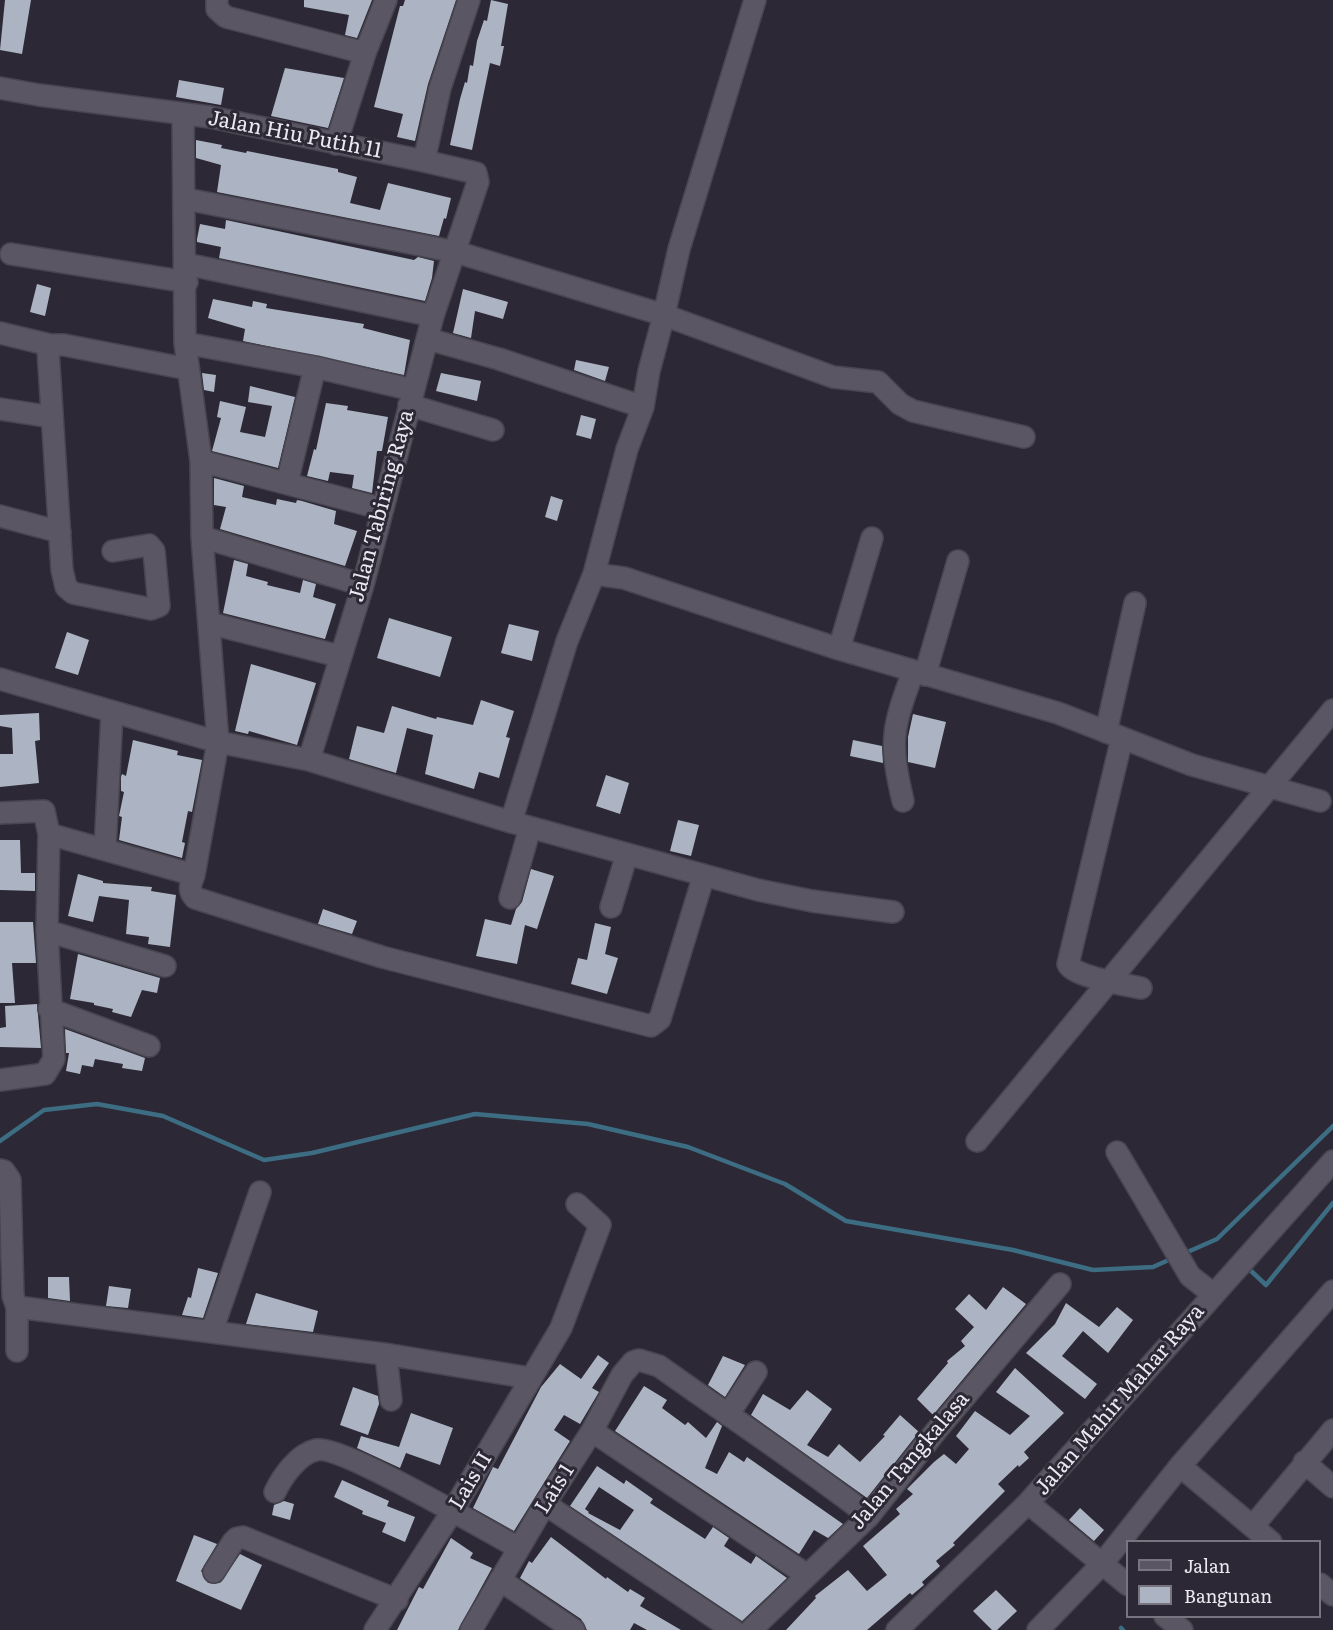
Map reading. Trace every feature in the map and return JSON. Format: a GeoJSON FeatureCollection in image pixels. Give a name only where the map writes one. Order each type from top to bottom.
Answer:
{"type":"FeatureCollection","features":[{"type":"Feature","properties":{"kind":"street"},"geometry":{"type":"LineString","coordinates":[[217,0],[217,9],[226,17],[365,53]]}},
{"type":"Feature","properties":{"kind":"street"},"geometry":{"type":"LineString","coordinates":[[336,144],[365,53],[386,0]]}},
{"type":"Feature","properties":{"kind":"street"},"geometry":{"type":"LineString","coordinates":[[424,161],[440,88],[469,0]]}},
{"type":"Feature","properties":{"kind":"street"},"geometry":{"type":"LineString","coordinates":[[510,898],[520,825],[567,641],[594,574],[627,449],[643,407],[649,371],[679,249],[755,0]]}},
{"type":"Feature","properties":{"kind":"street","name":"Jalan Hiu Putih 11"},"geometry":{"type":"LineString","coordinates":[[0,88],[183,114],[476,173],[478,182],[456,252]]}},
{"type":"Feature","properties":{"kind":"street"},"geometry":{"type":"LineString","coordinates":[[183,114],[186,199],[185,343],[201,461],[202,537],[218,742],[194,875],[189,886],[195,898],[382,957],[651,1026],[660,1019],[704,875]]}},
{"type":"Feature","properties":{"kind":"street"},"geometry":{"type":"LineString","coordinates":[[186,199],[456,252],[664,315],[832,377],[878,382],[900,404],[913,411],[1024,437]]}},
{"type":"Feature","properties":{"kind":"street","name":"Jalan Tabiring Raya"},"geometry":{"type":"LineString","coordinates":[[309,760],[339,656],[363,585],[434,316],[456,252]]}},
{"type":"Feature","properties":{"kind":"street"},"geometry":{"type":"LineString","coordinates":[[11,254],[186,273],[434,316]]}},
{"type":"Feature","properties":{"kind":"street"},"geometry":{"type":"LineString","coordinates":[[0,333],[50,345],[84,348],[188,369]]}},
{"type":"Feature","properties":{"kind":"street"},"geometry":{"type":"LineString","coordinates":[[428,339],[499,359],[643,407]]}},
{"type":"Feature","properties":{"kind":"street"},"geometry":{"type":"LineString","coordinates":[[185,343],[315,367],[411,398],[493,430]]}},
{"type":"Feature","properties":{"kind":"street"},"geometry":{"type":"LineString","coordinates":[[50,345],[48,350],[52,417],[66,587],[73,593],[151,609],[159,606],[154,551],[149,545],[113,551]]}},
{"type":"Feature","properties":{"kind":"street"},"geometry":{"type":"LineString","coordinates":[[287,483],[315,367]]}},
{"type":"Feature","properties":{"kind":"street"},"geometry":{"type":"LineString","coordinates":[[0,409],[52,417]]}},
{"type":"Feature","properties":{"kind":"street"},"geometry":{"type":"LineString","coordinates":[[201,461],[382,508]]}},
{"type":"Feature","properties":{"kind":"street"},"geometry":{"type":"LineString","coordinates":[[0,516],[60,532]]}},
{"type":"Feature","properties":{"kind":"street"},"geometry":{"type":"LineString","coordinates":[[202,537],[363,585]]}},
{"type":"Feature","properties":{"kind":"street"},"geometry":{"type":"LineString","coordinates":[[839,649],[872,538]]}},
{"type":"Feature","properties":{"kind":"street"},"geometry":{"type":"LineString","coordinates":[[903,801],[893,758],[896,720],[919,673],[958,561]]}},
{"type":"Feature","properties":{"kind":"street"},"geometry":{"type":"LineString","coordinates":[[594,574],[624,578],[839,649],[1058,713],[1192,765],[1320,801]]}},
{"type":"Feature","properties":{"kind":"street"},"geometry":{"type":"LineString","coordinates":[[1135,603],[1114,735],[1068,963],[1071,970],[1141,988]]}},
{"type":"Feature","properties":{"kind":"street"},"geometry":{"type":"LineString","coordinates":[[209,623],[339,656]]}},
{"type":"Feature","properties":{"kind":"street"},"geometry":{"type":"LineString","coordinates":[[0,680],[218,742],[309,760],[520,825],[704,875],[801,899],[893,912]]}},
{"type":"Feature","properties":{"kind":"street"},"geometry":{"type":"LineString","coordinates":[[977,1141],[1333,710]]}},
{"type":"Feature","properties":{"kind":"street"},"geometry":{"type":"LineString","coordinates":[[105,849],[112,713]]}},
{"type":"Feature","properties":{"kind":"street"},"geometry":{"type":"LineString","coordinates":[[0,813],[44,811],[49,834],[47,931],[49,1009],[54,1059],[45,1074],[0,1080]]}},
{"type":"Feature","properties":{"kind":"street"},"geometry":{"type":"LineString","coordinates":[[49,834],[194,875]]}},
{"type":"Feature","properties":{"kind":"street"},"geometry":{"type":"LineString","coordinates":[[611,907],[627,854]]}},
{"type":"Feature","properties":{"kind":"street"},"geometry":{"type":"LineString","coordinates":[[47,931],[165,966]]}},
{"type":"Feature","properties":{"kind":"street"},"geometry":{"type":"LineString","coordinates":[[49,1009],[149,1046]]}},
{"type":"Feature","properties":{"kind":"street"},"geometry":{"type":"LineString","coordinates":[[1117,1152],[1172,1241],[1190,1276],[1213,1294]]}},
{"type":"Feature","properties":{"kind":"street","name":"Jalan Mahir Mahar Raya"},"geometry":{"type":"LineString","coordinates":[[897,1630],[1028,1503],[1213,1294],[1238,1271],[1333,1161]]}},
{"type":"Feature","properties":{"kind":"street"},"geometry":{"type":"LineString","coordinates":[[0,1170],[4,1171],[10,1180],[17,1351]]}},
{"type":"Feature","properties":{"kind":"street"},"geometry":{"type":"LineString","coordinates":[[212,1331],[260,1191]]}},
{"type":"Feature","properties":{"kind":"street","name":"Lais II"},"geometry":{"type":"LineString","coordinates":[[375,1630],[397,1600],[452,1512],[561,1328],[600,1225],[577,1204]]}},
{"type":"Feature","properties":{"kind":"street","name":"Jalan Tangkalasa"},"geometry":{"type":"LineString","coordinates":[[751,1630],[869,1516],[943,1422],[1060,1284]]}},
{"type":"Feature","properties":{"kind":"street"},"geometry":{"type":"LineString","coordinates":[[1038,1630],[1102,1564],[1180,1466],[1333,1291]]}},
{"type":"Feature","properties":{"kind":"street"},"geometry":{"type":"LineString","coordinates":[[17,1308],[212,1331],[530,1378]]}},
{"type":"Feature","properties":{"kind":"street"},"geometry":{"type":"LineString","coordinates":[[386,1355],[391,1400]]}},
{"type":"Feature","properties":{"kind":"street","name":"Lais 1"},"geometry":{"type":"LineString","coordinates":[[471,1630],[545,1504],[592,1431],[622,1375],[633,1362],[648,1361],[659,1366],[728,1415]]}},
{"type":"Feature","properties":{"kind":"street"},"geometry":{"type":"LineString","coordinates":[[756,1372],[728,1415],[825,1482],[869,1516]]}},
{"type":"Feature","properties":{"kind":"street"},"geometry":{"type":"LineString","coordinates":[[1253,1526],[1333,1430]]}},
{"type":"Feature","properties":{"kind":"street"},"geometry":{"type":"LineString","coordinates":[[592,1431],[807,1575]]}},
{"type":"Feature","properties":{"kind":"street"},"geometry":{"type":"LineString","coordinates":[[275,1492],[282,1476],[294,1465],[315,1450],[326,1450],[386,1476],[519,1548]]}},
{"type":"Feature","properties":{"kind":"street"},"geometry":{"type":"LineString","coordinates":[[1304,1462],[1333,1487]]}},
{"type":"Feature","properties":{"kind":"street"},"geometry":{"type":"LineString","coordinates":[[1180,1466],[1269,1540]]}},
{"type":"Feature","properties":{"kind":"street"},"geometry":{"type":"LineString","coordinates":[[1028,1503],[1126,1583]]}},
{"type":"Feature","properties":{"kind":"street"},"geometry":{"type":"LineString","coordinates":[[545,1504],[733,1630]]}},
{"type":"Feature","properties":{"kind":"street"},"geometry":{"type":"LineString","coordinates":[[214,1572],[233,1542],[243,1537],[397,1600]]}},
{"type":"Feature","properties":{"kind":"street"},"geometry":{"type":"LineString","coordinates":[[500,1580],[574,1630]]}},
{"type":"Feature","properties":{"kind":"street"},"geometry":{"type":"LineString","coordinates":[[1321,1585],[1333,1596]]}},
{"type":"Feature","properties":{"kind":"street"},"geometry":{"type":"LineString","coordinates":[[1166,1618],[1182,1630]]}},
{"type":"Feature","properties":{"kind":"building"},"geometry":{"type":"Polygon","coordinates":[[[5,0],[31,0],[22,54],[0,50],[5,0]]]}},
{"type":"Feature","properties":{"kind":"building"},"geometry":{"type":"Polygon","coordinates":[[[304,0],[372,0],[357,38],[345,35],[349,15],[304,7],[304,0]]]}},
{"type":"Feature","properties":{"kind":"building"},"geometry":{"type":"Polygon","coordinates":[[[405,0],[456,0],[428,84],[415,141],[397,137],[403,114],[374,107],[400,6],[403,6],[405,0]]]}},
{"type":"Feature","properties":{"kind":"building"},"geometry":{"type":"Polygon","coordinates":[[[491,0],[508,4],[501,46],[504,46],[500,66],[490,63],[472,150],[450,145],[460,99],[465,82],[467,83],[470,65],[473,66],[477,41],[484,20],[487,21],[491,0]]]}},
{"type":"Feature","properties":{"kind":"building"},"geometry":{"type":"Polygon","coordinates":[[[285,68],[344,78],[328,128],[271,116],[285,68]]]}},
{"type":"Feature","properties":{"kind":"building"},"geometry":{"type":"Polygon","coordinates":[[[179,80],[224,88],[221,105],[176,97],[179,80]]]}},
{"type":"Feature","properties":{"kind":"building"},"geometry":{"type":"Polygon","coordinates":[[[196,140],[222,145],[221,148],[338,169],[338,172],[357,177],[350,203],[380,210],[388,183],[451,198],[446,219],[444,218],[439,236],[217,192],[221,165],[196,158],[196,140]]]}},
{"type":"Feature","properties":{"kind":"building"},"geometry":{"type":"Polygon","coordinates":[[[226,220],[414,260],[418,257],[434,261],[425,301],[219,258],[221,247],[197,242],[197,239],[200,224],[225,229],[226,220]]]}},
{"type":"Feature","properties":{"kind":"building"},"geometry":{"type":"Polygon","coordinates":[[[37,284],[51,288],[45,316],[30,312],[37,284]]]}},
{"type":"Feature","properties":{"kind":"building"},"geometry":{"type":"Polygon","coordinates":[[[463,289],[508,302],[503,319],[475,311],[471,338],[453,333],[463,289]]]}},
{"type":"Feature","properties":{"kind":"building"},"geometry":{"type":"Polygon","coordinates":[[[213,299],[252,307],[253,301],[267,304],[266,308],[364,324],[363,328],[410,340],[404,375],[243,341],[245,329],[208,318],[213,299]]]}},
{"type":"Feature","properties":{"kind":"building"},"geometry":{"type":"Polygon","coordinates":[[[576,360],[609,367],[605,381],[574,370],[576,360]]]}},
{"type":"Feature","properties":{"kind":"building"},"geometry":{"type":"Polygon","coordinates":[[[202,373],[216,375],[214,392],[204,390],[202,373]]]}},
{"type":"Feature","properties":{"kind":"building"},"geometry":{"type":"Polygon","coordinates":[[[441,373],[481,381],[477,401],[436,391],[441,373]]]}},
{"type":"Feature","properties":{"kind":"building"},"geometry":{"type":"Polygon","coordinates":[[[250,386],[295,397],[278,468],[212,451],[221,418],[217,417],[220,401],[246,407],[240,432],[265,437],[272,406],[248,402],[250,386]]]}},
{"type":"Feature","properties":{"kind":"building"},"geometry":{"type":"Polygon","coordinates":[[[326,403],[348,406],[347,410],[388,417],[382,451],[377,451],[372,493],[352,488],[354,475],[330,472],[328,481],[307,476],[314,449],[316,450],[326,403]]]}},
{"type":"Feature","properties":{"kind":"building"},"geometry":{"type":"Polygon","coordinates":[[[581,415],[596,419],[591,439],[576,435],[581,415]]]}},
{"type":"Feature","properties":{"kind":"building"},"geometry":{"type":"Polygon","coordinates":[[[214,478],[244,486],[242,497],[276,505],[277,499],[296,503],[297,500],[336,511],[334,524],[357,531],[345,566],[220,529],[226,507],[214,505],[214,478]]]}},
{"type":"Feature","properties":{"kind":"building"},"geometry":{"type":"Polygon","coordinates":[[[551,496],[563,500],[557,521],[545,517],[551,496]]]}},
{"type":"Feature","properties":{"kind":"building"},"geometry":{"type":"Polygon","coordinates":[[[234,560],[248,564],[246,576],[268,582],[267,585],[300,593],[303,580],[316,584],[313,597],[336,604],[325,639],[223,613],[234,560]]]}},
{"type":"Feature","properties":{"kind":"building"},"geometry":{"type":"Polygon","coordinates":[[[389,618],[452,637],[440,677],[377,658],[389,618]]]}},
{"type":"Feature","properties":{"kind":"building"},"geometry":{"type":"Polygon","coordinates":[[[509,624],[539,631],[532,661],[501,653],[509,624]]]}},
{"type":"Feature","properties":{"kind":"building"},"geometry":{"type":"Polygon","coordinates":[[[67,632],[89,640],[78,675],[55,668],[67,632]]]}},
{"type":"Feature","properties":{"kind":"building"},"geometry":{"type":"Polygon","coordinates":[[[251,664],[316,683],[297,745],[249,731],[248,734],[235,731],[251,664]]]}},
{"type":"Feature","properties":{"kind":"building"},"geometry":{"type":"Polygon","coordinates":[[[481,700],[514,711],[506,737],[510,738],[499,778],[479,772],[474,789],[425,774],[433,735],[407,728],[396,773],[349,759],[357,726],[384,733],[392,706],[436,719],[437,717],[473,725],[481,700]]]}},
{"type":"Feature","properties":{"kind":"building"},"geometry":{"type":"Polygon","coordinates":[[[39,713],[40,740],[35,741],[39,783],[0,787],[0,754],[13,754],[12,728],[0,726],[0,715],[39,713]]]}},
{"type":"Feature","properties":{"kind":"building"},"geometry":{"type":"Polygon","coordinates":[[[913,714],[946,722],[935,768],[908,762],[908,737],[913,714]]]}},
{"type":"Feature","properties":{"kind":"building"},"geometry":{"type":"Polygon","coordinates":[[[133,740],[178,751],[177,755],[202,760],[192,812],[188,811],[182,842],[185,843],[182,858],[119,840],[122,817],[119,816],[124,792],[121,791],[121,777],[122,774],[126,776],[133,740]]]}},
{"type":"Feature","properties":{"kind":"building"},"geometry":{"type":"Polygon","coordinates":[[[853,740],[882,746],[883,763],[850,756],[853,740]]]}},
{"type":"Feature","properties":{"kind":"building"},"geometry":{"type":"Polygon","coordinates":[[[606,775],[629,783],[620,814],[596,806],[606,775]]]}},
{"type":"Feature","properties":{"kind":"building"},"geometry":{"type":"Polygon","coordinates":[[[678,820],[699,825],[691,856],[670,851],[678,820]]]}},
{"type":"Feature","properties":{"kind":"building"},"geometry":{"type":"Polygon","coordinates":[[[0,840],[20,840],[21,873],[35,873],[35,891],[0,890],[0,840]]]}},
{"type":"Feature","properties":{"kind":"building"},"geometry":{"type":"Polygon","coordinates":[[[531,869],[554,876],[537,929],[525,925],[517,964],[476,956],[485,919],[511,925],[516,909],[522,902],[531,869]]]}},
{"type":"Feature","properties":{"kind":"building"},"geometry":{"type":"Polygon","coordinates":[[[78,874],[103,881],[103,883],[152,887],[151,891],[176,895],[170,947],[148,944],[149,937],[126,934],[129,900],[99,896],[93,922],[68,916],[78,874]]]}},
{"type":"Feature","properties":{"kind":"building"},"geometry":{"type":"Polygon","coordinates":[[[323,909],[357,921],[352,934],[318,924],[323,909]]]}},
{"type":"Feature","properties":{"kind":"building"},"geometry":{"type":"Polygon","coordinates":[[[0,922],[33,922],[36,963],[12,963],[15,1003],[0,1003],[0,922]]]}},
{"type":"Feature","properties":{"kind":"building"},"geometry":{"type":"Polygon","coordinates":[[[595,923],[611,927],[605,954],[618,958],[607,994],[571,984],[578,958],[587,960],[595,923]]]}},
{"type":"Feature","properties":{"kind":"building"},"geometry":{"type":"Polygon","coordinates":[[[78,954],[160,978],[157,993],[142,990],[131,1017],[112,1012],[113,1009],[94,1005],[94,1003],[70,999],[78,954]]]}},
{"type":"Feature","properties":{"kind":"building"},"geometry":{"type":"Polygon","coordinates":[[[37,1004],[41,1048],[0,1047],[0,1028],[6,1027],[5,1006],[37,1004]]]}},
{"type":"Feature","properties":{"kind":"building"},"geometry":{"type":"Polygon","coordinates":[[[65,1029],[145,1058],[142,1071],[122,1068],[123,1064],[95,1059],[93,1067],[82,1065],[80,1074],[66,1071],[69,1053],[66,1053],[65,1029]]]}},
{"type":"Feature","properties":{"kind":"building"},"geometry":{"type":"Polygon","coordinates":[[[198,1268],[218,1273],[203,1318],[182,1315],[188,1297],[191,1298],[198,1268]]]}},
{"type":"Feature","properties":{"kind":"building"},"geometry":{"type":"Polygon","coordinates":[[[48,1277],[69,1277],[70,1301],[48,1298],[48,1277]]]}},
{"type":"Feature","properties":{"kind":"building"},"geometry":{"type":"Polygon","coordinates":[[[109,1286],[131,1289],[128,1308],[106,1306],[109,1286]]]}},
{"type":"Feature","properties":{"kind":"building"},"geometry":{"type":"Polygon","coordinates":[[[1003,1287],[1026,1304],[933,1415],[917,1399],[948,1363],[947,1361],[965,1346],[961,1341],[974,1327],[955,1309],[969,1294],[986,1310],[1003,1287]]]}},
{"type":"Feature","properties":{"kind":"building"},"geometry":{"type":"Polygon","coordinates":[[[256,1293],[318,1311],[313,1332],[246,1324],[256,1293]]]}},
{"type":"Feature","properties":{"kind":"building"},"geometry":{"type":"Polygon","coordinates":[[[1066,1303],[1099,1327],[1117,1307],[1133,1320],[1108,1353],[1083,1331],[1062,1356],[1097,1384],[1085,1399],[1026,1353],[1055,1324],[1066,1303]]]}},
{"type":"Feature","properties":{"kind":"building"},"geometry":{"type":"Polygon","coordinates":[[[598,1355],[609,1363],[592,1388],[599,1392],[580,1424],[564,1415],[554,1430],[570,1441],[514,1531],[473,1508],[493,1467],[498,1469],[541,1387],[560,1364],[581,1379],[598,1355]]]}},
{"type":"Feature","properties":{"kind":"building"},"geometry":{"type":"Polygon","coordinates":[[[723,1356],[745,1365],[725,1397],[708,1385],[723,1356]]]}},
{"type":"Feature","properties":{"kind":"building"},"geometry":{"type":"Polygon","coordinates":[[[1015,1368],[1064,1413],[1024,1452],[1029,1458],[998,1484],[1005,1491],[953,1543],[955,1545],[936,1561],[940,1566],[922,1582],[924,1585],[912,1595],[910,1593],[867,1630],[786,1630],[816,1598],[815,1596],[848,1570],[867,1591],[887,1575],[863,1546],[900,1514],[896,1509],[913,1494],[907,1489],[934,1462],[944,1454],[956,1464],[969,1449],[956,1436],[975,1411],[1010,1435],[1030,1416],[996,1392],[1015,1368]]]}},
{"type":"Feature","properties":{"kind":"building"},"geometry":{"type":"Polygon","coordinates":[[[644,1386],[667,1400],[662,1408],[685,1425],[688,1422],[706,1438],[717,1422],[722,1426],[705,1468],[717,1474],[729,1452],[744,1462],[747,1457],[843,1524],[828,1538],[814,1530],[799,1554],[615,1431],[644,1386]]]}},
{"type":"Feature","properties":{"kind":"building"},"geometry":{"type":"Polygon","coordinates":[[[353,1387],[378,1396],[379,1404],[368,1435],[340,1425],[353,1387]]]}},
{"type":"Feature","properties":{"kind":"building"},"geometry":{"type":"Polygon","coordinates":[[[807,1390],[832,1409],[807,1445],[828,1457],[839,1444],[860,1462],[885,1436],[883,1435],[900,1415],[919,1432],[867,1498],[751,1415],[763,1394],[790,1410],[807,1390]]]}},
{"type":"Feature","properties":{"kind":"building"},"geometry":{"type":"Polygon","coordinates":[[[411,1413],[453,1428],[440,1465],[406,1453],[400,1468],[357,1448],[361,1436],[399,1447],[411,1413]]]}},
{"type":"Feature","properties":{"kind":"building"},"geometry":{"type":"Polygon","coordinates":[[[597,1466],[624,1484],[626,1480],[653,1499],[650,1503],[705,1539],[713,1527],[729,1538],[724,1546],[751,1564],[756,1556],[787,1578],[742,1621],[570,1506],[597,1466]],[[599,1487],[585,1509],[588,1513],[620,1530],[634,1510],[599,1487]]]}},
{"type":"Feature","properties":{"kind":"building"},"geometry":{"type":"Polygon","coordinates":[[[342,1480],[389,1501],[387,1506],[415,1517],[405,1542],[382,1532],[386,1523],[362,1514],[363,1511],[334,1497],[342,1480]]]}},
{"type":"Feature","properties":{"kind":"building"},"geometry":{"type":"Polygon","coordinates":[[[284,1501],[294,1504],[290,1520],[272,1515],[274,1505],[284,1501]]]}},
{"type":"Feature","properties":{"kind":"building"},"geometry":{"type":"Polygon","coordinates":[[[1080,1508],[1104,1530],[1094,1541],[1069,1520],[1080,1508]]]}},
{"type":"Feature","properties":{"kind":"building"},"geometry":{"type":"Polygon","coordinates":[[[194,1535],[217,1544],[201,1571],[208,1583],[220,1583],[240,1554],[262,1565],[241,1610],[176,1581],[194,1535]]]}},
{"type":"Feature","properties":{"kind":"building"},"geometry":{"type":"Polygon","coordinates":[[[551,1537],[606,1579],[607,1577],[628,1592],[630,1589],[645,1598],[640,1606],[681,1630],[647,1630],[634,1623],[630,1630],[587,1630],[581,1619],[520,1578],[529,1561],[532,1563],[551,1537]]]}},
{"type":"Feature","properties":{"kind":"building"},"geometry":{"type":"Polygon","coordinates":[[[451,1538],[473,1553],[470,1558],[492,1568],[458,1630],[397,1630],[419,1587],[423,1589],[451,1538]]]}},
{"type":"Feature","properties":{"kind":"building"},"geometry":{"type":"Polygon","coordinates":[[[996,1590],[1017,1611],[997,1630],[992,1630],[973,1611],[996,1590]]]}},
{"type":"Feature","properties":{"kind":"waterway"},"geometry":{"type":"LineString","coordinates":[[0,1141],[44,1110],[97,1104],[163,1116],[264,1160],[312,1153],[475,1114],[588,1124],[688,1147],[785,1184],[846,1221],[1013,1250],[1093,1270],[1153,1267],[1173,1258]]}},
{"type":"Feature","properties":{"kind":"waterway"},"geometry":{"type":"LineString","coordinates":[[1183,1254],[1217,1239],[1333,1126]]}},
{"type":"Feature","properties":{"kind":"waterway"},"geometry":{"type":"LineString","coordinates":[[1249,1269],[1266,1285],[1333,1203]]}}]}
